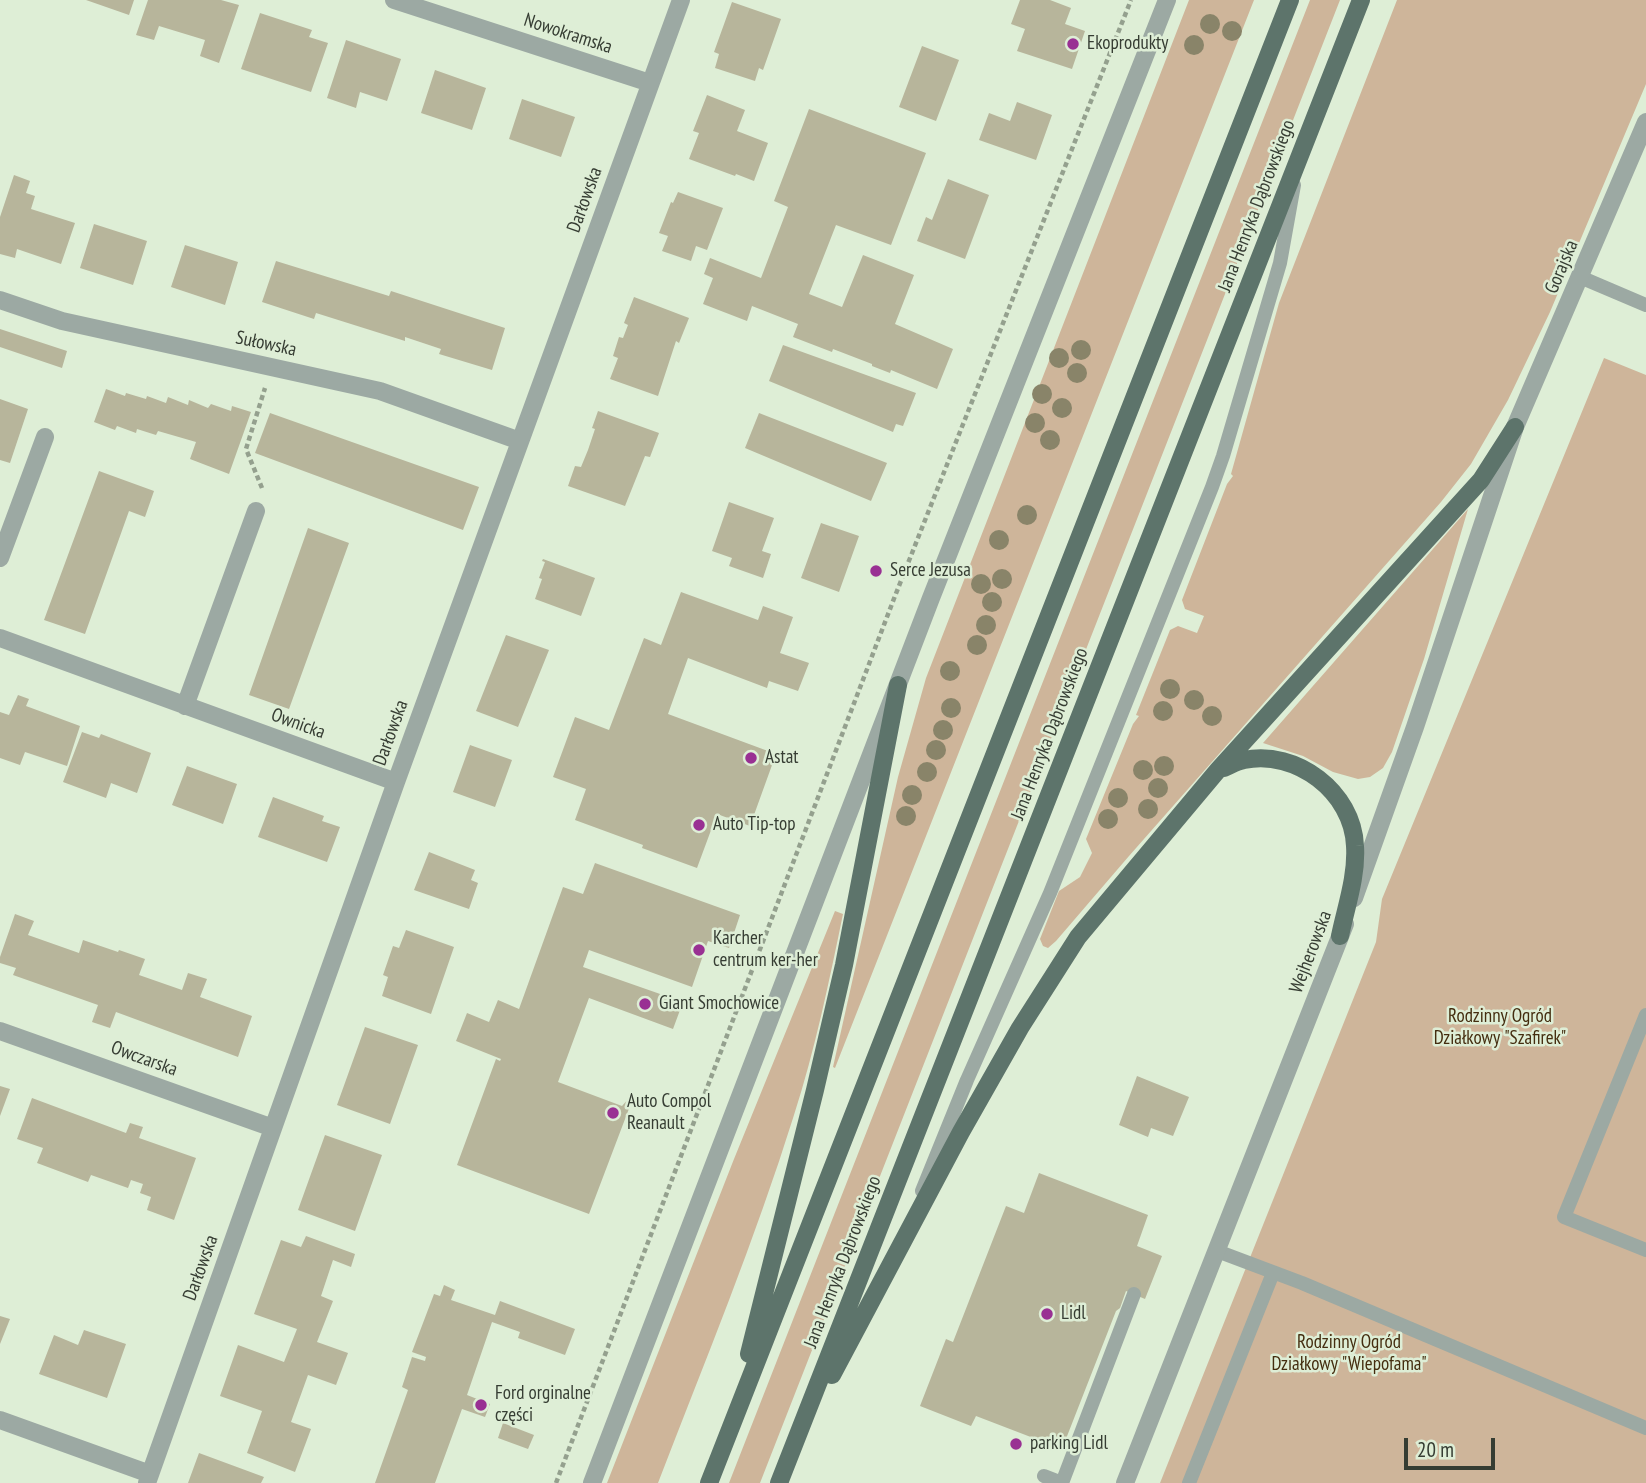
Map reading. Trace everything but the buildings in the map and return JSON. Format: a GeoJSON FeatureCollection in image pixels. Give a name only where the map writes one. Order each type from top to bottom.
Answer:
{"type":"FeatureCollection","features":[{"type":"Feature","properties":{"kind":"main road"},"geometry":{"type":"LineString","coordinates":[[709,1483],[1290,0]]}},
{"type":"Feature","properties":{"kind":"main road","name":"Jana Henryka Dąbrowskiego"},"geometry":{"type":"LineString","coordinates":[[779,1483],[1361,0]]}},
{"type":"Feature","properties":{"kind":"main road"},"geometry":{"type":"LineString","coordinates":[[793,1449],[1007,1051],[1078,937],[1218,771],[1481,480],[1515,428]]}},
{"type":"Feature","properties":{"kind":"main road"},"geometry":{"type":"LineString","coordinates":[[732,1425],[826,1043],[898,685]]}},
{"type":"Feature","properties":{"kind":"main road"},"geometry":{"type":"LineString","coordinates":[[1218,771],[1242,760],[1270,759],[1312,773],[1334,794],[1348,817],[1355,845],[1351,888],[1340,936]]}},
{"type":"Feature","properties":{"kind":"street","name":"Nowokramska"},"geometry":{"type":"LineString","coordinates":[[394,0],[650,83]]}},
{"type":"Feature","properties":{"kind":"street","name":"Darłowska"},"geometry":{"type":"LineString","coordinates":[[148,1479],[396,782],[681,0]]}},
{"type":"Feature","properties":{"kind":"street"},"geometry":{"type":"LineString","coordinates":[[592,1483],[898,685],[1167,0]]}},
{"type":"Feature","properties":{"kind":"street","name":"Gorajska"},"geometry":{"type":"LineString","coordinates":[[1515,428],[1646,122]]}},
{"type":"Feature","properties":{"kind":"street","name":"Sułowska"},"geometry":{"type":"LineString","coordinates":[[0,300],[62,321],[380,391],[520,441]]}},
{"type":"Feature","properties":{"kind":"street","name":"Wejherowska"},"geometry":{"type":"LineString","coordinates":[[1125,1483],[1340,936],[1415,727],[1515,428]]}},
{"type":"Feature","properties":{"kind":"street"},"geometry":{"type":"LineString","coordinates":[[0,558],[45,438]]}},
{"type":"Feature","properties":{"kind":"street"},"geometry":{"type":"LineString","coordinates":[[185,706],[256,511]]}},
{"type":"Feature","properties":{"kind":"street","name":"Ownicka"},"geometry":{"type":"LineString","coordinates":[[0,638],[396,782]]}},
{"type":"Feature","properties":{"kind":"street","name":"Owczarska"},"geometry":{"type":"LineString","coordinates":[[0,1031],[273,1128]]}},
{"type":"Feature","properties":{"kind":"street"},"geometry":{"type":"LineString","coordinates":[[0,1420],[148,1479]]}},
{"type":"Feature","properties":{"kind":"lane"},"geometry":{"type":"LineString","coordinates":[[895,1257],[967,1080],[1051,891],[1220,467],[1280,264],[1299,155]]}},
{"type":"Feature","properties":{"kind":"lane"},"geometry":{"type":"LineString","coordinates":[[1580,277],[1646,305]]}},
{"type":"Feature","properties":{"kind":"lane"},"geometry":{"type":"LineString","coordinates":[[1646,1015],[1564,1217],[1646,1250]]}},
{"type":"Feature","properties":{"kind":"lane"},"geometry":{"type":"LineString","coordinates":[[1217,1251],[1313,1287],[1646,1428]]}},
{"type":"Feature","properties":{"kind":"lane"},"geometry":{"type":"LineString","coordinates":[[1189,1483],[1273,1273]]}},
{"type":"Feature","properties":{"kind":"lane"},"geometry":{"type":"LineString","coordinates":[[1044,1476],[1062,1483],[1134,1294]]}},
{"type":"Feature","properties":{"kind":"path"},"geometry":{"type":"LineString","coordinates":[[556,1483],[895,596],[1131,0]]}},
{"type":"Feature","properties":{"kind":"path"},"geometry":{"type":"LineString","coordinates":[[256,511],[265,496],[246,449],[271,367]]}},
{"type":"Feature","properties":{"kind":"green space"},"geometry":{"type":"Polygon","coordinates":[[[1189,0],[1254,0],[835,1068],[833,1067],[898,777],[926,678],[1189,0]]]}},
{"type":"Feature","properties":{"kind":"green space"},"geometry":{"type":"Polygon","coordinates":[[[1310,0],[1340,0],[760,1483],[729,1483],[1310,0]]]}},
{"type":"Feature","properties":{"kind":"green space"},"geometry":{"type":"Polygon","coordinates":[[[1397,0],[1646,0],[1646,84],[1550,312],[1508,400],[1471,464],[1441,502],[1048,948],[1043,946],[1040,939],[1059,891],[1080,877],[1092,853],[1086,839],[1133,724],[1139,716],[1136,715],[1170,630],[1178,626],[1197,633],[1204,616],[1185,609],[1182,600],[1227,484],[1233,476],[1231,474],[1279,303],[1397,0]]]}},
{"type":"Feature","properties":{"kind":"green space","name":"Rodzinny Ogród Działkowy \"Szafirek\""},"geometry":{"type":"Polygon","coordinates":[[[1604,358],[1646,375],[1646,1483],[1160,1483],[1376,942],[1382,899],[1604,358]]]}},
{"type":"Feature","properties":{"kind":"green space"},"geometry":{"type":"Polygon","coordinates":[[[1468,509],[1424,659],[1392,752],[1383,768],[1370,777],[1358,779],[1333,772],[1303,756],[1263,743],[1468,509]]]}},
{"type":"Feature","properties":{"kind":"green space"},"geometry":{"type":"Polygon","coordinates":[[[835,911],[843,914],[802,1090],[746,1254],[658,1483],[607,1483],[734,1159],[835,911]]]}},
{"type":"Feature","properties":{"kind":"place","name":"Ekoprodukty"},"geometry":{"type":"Point","coordinates":[1073,44]}},
{"type":"Feature","properties":{"kind":"place","name":"Serce Jezusa"},"geometry":{"type":"Point","coordinates":[876,571]}},
{"type":"Feature","properties":{"kind":"place","name":"Astat"},"geometry":{"type":"Point","coordinates":[751,758]}},
{"type":"Feature","properties":{"kind":"place","name":"Auto Tip-top"},"geometry":{"type":"Point","coordinates":[699,825]}},
{"type":"Feature","properties":{"kind":"place","name":"Karcher centrum ker-her"},"geometry":{"type":"Point","coordinates":[699,950]}},
{"type":"Feature","properties":{"kind":"place","name":"Giant Smochowice"},"geometry":{"type":"Point","coordinates":[645,1004]}},
{"type":"Feature","properties":{"kind":"place","name":"Auto Compol Reanault"},"geometry":{"type":"Point","coordinates":[613,1113]}},
{"type":"Feature","properties":{"kind":"place","name":"Lidl"},"geometry":{"type":"Point","coordinates":[1047,1314]}},
{"type":"Feature","properties":{"kind":"place","name":"Ford orginalne części"},"geometry":{"type":"Point","coordinates":[481,1405]}},
{"type":"Feature","properties":{"kind":"place","name":"parking Lidl"},"geometry":{"type":"Point","coordinates":[1016,1444]}},
{"type":"Feature","properties":{"kind":"park label","name":"Rodzinny Ogród Działkowy \"Wiepofama\""},"geometry":{"type":"Point","coordinates":[1349,1354]}}]}
